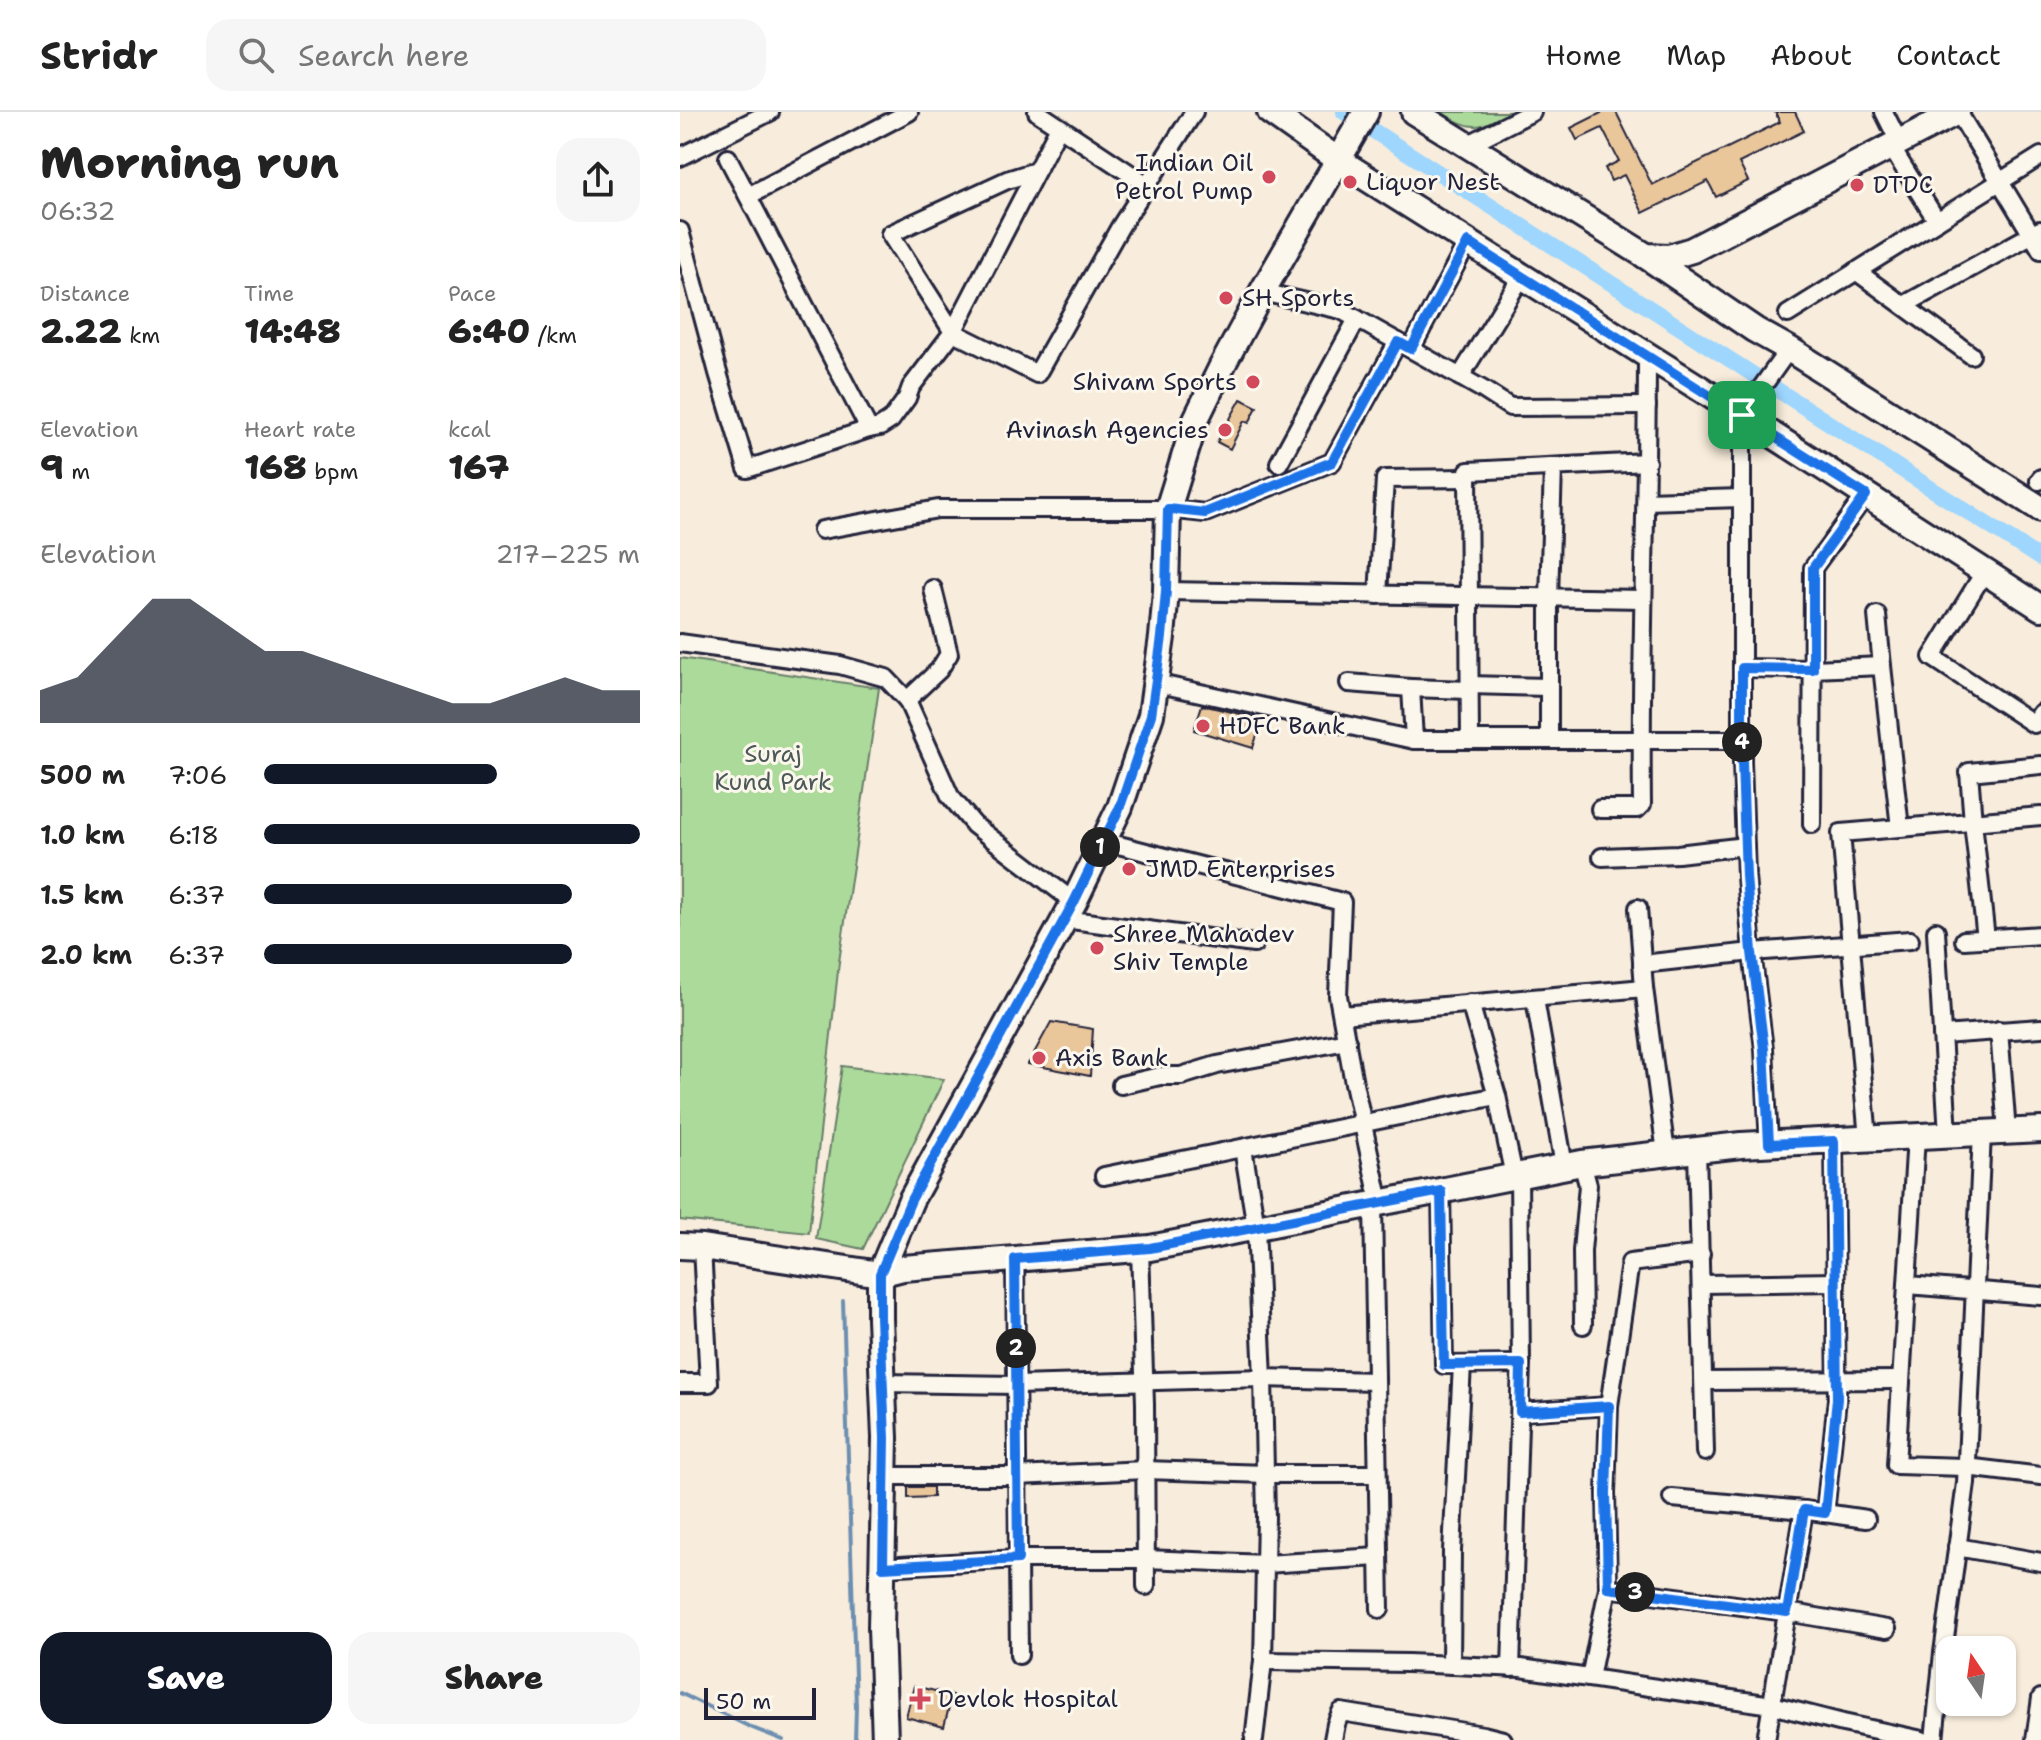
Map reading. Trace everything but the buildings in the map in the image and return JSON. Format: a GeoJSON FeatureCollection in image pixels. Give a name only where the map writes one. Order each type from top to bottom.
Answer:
{"type":"FeatureCollection","features":[{"type":"Feature","properties":{"kind":"street"},"geometry":{"type":"LineString","coordinates":[[680,157],[770,112]]}},
{"type":"Feature","properties":{"kind":"street"},"geometry":{"type":"LineString","coordinates":[[748,196],[909,112]]}},
{"type":"Feature","properties":{"kind":"street"},"geometry":{"type":"LineString","coordinates":[[1037,112],[1147,185]]}},
{"type":"Feature","properties":{"kind":"street"},"geometry":{"type":"LineString","coordinates":[[1036,171],[1007,180],[890,234],[953,332],[1037,374],[1120,227],[1194,112]]}},
{"type":"Feature","properties":{"kind":"street"},"geometry":{"type":"LineString","coordinates":[[1270,112],[1343,151],[1468,242],[2041,608]]}},
{"type":"Feature","properties":{"kind":"street"},"geometry":{"type":"LineString","coordinates":[[885,1740],[881,1628],[884,1476],[880,1274],[911,1200],[1069,911],[1120,807],[1151,715],[1166,591],[1168,509],[1196,419],[1262,292],[1366,112]]}},
{"type":"Feature","properties":{"kind":"street"},"geometry":{"type":"LineString","coordinates":[[1414,112],[1646,256],[1755,330],[2041,509]]}},
{"type":"Feature","properties":{"kind":"street"},"geometry":{"type":"LineString","coordinates":[[1467,145],[1532,112]]}},
{"type":"Feature","properties":{"kind":"street"},"geometry":{"type":"LineString","coordinates":[[1884,112],[1895,145],[1937,221]]}},
{"type":"Feature","properties":{"kind":"street"},"geometry":{"type":"LineString","coordinates":[[1646,256],[1669,257],[1692,250],[1958,112],[2038,238],[1904,305]]}},
{"type":"Feature","properties":{"kind":"street"},"geometry":{"type":"LineString","coordinates":[[680,231],[747,469],[880,427],[891,420],[911,387],[953,332],[1059,127]]}},
{"type":"Feature","properties":{"kind":"street"},"geometry":{"type":"LineString","coordinates":[[1788,314],[2041,156]]}},
{"type":"Feature","properties":{"kind":"street"},"geometry":{"type":"LineString","coordinates":[[728,158],[869,429]]}},
{"type":"Feature","properties":{"kind":"street"},"geometry":{"type":"LineString","coordinates":[[822,530],[938,509],[1168,509],[1205,513],[1332,462],[1468,242]]}},
{"type":"Feature","properties":{"kind":"street"},"geometry":{"type":"LineString","coordinates":[[1856,271],[1971,355]]}},
{"type":"Feature","properties":{"kind":"street"},"geometry":{"type":"LineString","coordinates":[[1460,377],[1522,276]]}},
{"type":"Feature","properties":{"kind":"street"},"geometry":{"type":"LineString","coordinates":[[1262,292],[1341,310],[1510,407],[1647,406]]}},
{"type":"Feature","properties":{"kind":"street"},"geometry":{"type":"LineString","coordinates":[[1279,463],[1357,319]]}},
{"type":"Feature","properties":{"kind":"street"},"geometry":{"type":"LineString","coordinates":[[1769,1144],[1764,1049],[1752,952],[1745,846],[1742,415],[1789,349]]}},
{"type":"Feature","properties":{"kind":"street"},"geometry":{"type":"LineString","coordinates":[[1600,809],[1637,809],[1642,804],[1647,355]]}},
{"type":"Feature","properties":{"kind":"street"},"geometry":{"type":"LineString","coordinates":[[1470,740],[1468,471],[1647,462]]}},
{"type":"Feature","properties":{"kind":"street"},"geometry":{"type":"LineString","coordinates":[[1549,740],[1553,467]]}},
{"type":"Feature","properties":{"kind":"street"},"geometry":{"type":"LineString","coordinates":[[1378,595],[1385,479],[1468,478]]}},
{"type":"Feature","properties":{"kind":"street"},"geometry":{"type":"LineString","coordinates":[[1812,824],[1813,568],[1866,495]]}},
{"type":"Feature","properties":{"kind":"street"},"geometry":{"type":"LineString","coordinates":[[1646,501],[1741,498]]}},
{"type":"Feature","properties":{"kind":"street"},"geometry":{"type":"LineString","coordinates":[[1985,571],[1932,657],[2034,724],[2041,713]]}},
{"type":"Feature","properties":{"kind":"street"},"geometry":{"type":"LineString","coordinates":[[907,700],[939,670],[949,654],[933,589]]}},
{"type":"Feature","properties":{"kind":"street"},"geometry":{"type":"LineString","coordinates":[[1166,591],[1643,599]]}},
{"type":"Feature","properties":{"kind":"street"},"geometry":{"type":"LineString","coordinates":[[1877,615],[1900,828]]}},
{"type":"Feature","properties":{"kind":"street"},"geometry":{"type":"LineString","coordinates":[[680,643],[840,665],[886,678],[907,700],[950,796],[974,825],[1069,911],[1254,944]]}},
{"type":"Feature","properties":{"kind":"street"},"geometry":{"type":"LineString","coordinates":[[1742,668],[1882,666]]}},
{"type":"Feature","properties":{"kind":"street"},"geometry":{"type":"LineString","coordinates":[[1155,683],[1414,740],[1742,740]]}},
{"type":"Feature","properties":{"kind":"street"},"geometry":{"type":"LineString","coordinates":[[1349,683],[1411,688],[1549,687]]}},
{"type":"Feature","properties":{"kind":"street"},"geometry":{"type":"LineString","coordinates":[[1411,688],[1414,740]]}},
{"type":"Feature","properties":{"kind":"street"},"geometry":{"type":"LineString","coordinates":[[1986,939],[1969,772],[2041,765]]}},
{"type":"Feature","properties":{"kind":"street"},"geometry":{"type":"LineString","coordinates":[[1868,1139],[1841,833],[2041,816]]}},
{"type":"Feature","properties":{"kind":"street"},"geometry":{"type":"LineString","coordinates":[[1103,841],[1342,902],[1338,996],[1376,1203],[1375,1381],[1380,1609]]}},
{"type":"Feature","properties":{"kind":"street"},"geometry":{"type":"LineString","coordinates":[[1602,857],[1678,854],[1745,846]]}},
{"type":"Feature","properties":{"kind":"street"},"geometry":{"type":"LineString","coordinates":[[1638,908],[1644,988],[1666,1153]]}},
{"type":"Feature","properties":{"kind":"street"},"geometry":{"type":"LineString","coordinates":[[1936,931],[1948,1135]]}},
{"type":"Feature","properties":{"kind":"street"},"geometry":{"type":"LineString","coordinates":[[1964,940],[2041,935]]}},
{"type":"Feature","properties":{"kind":"street"},"geometry":{"type":"LineString","coordinates":[[1642,964],[1910,940]]}},
{"type":"Feature","properties":{"kind":"street"},"geometry":{"type":"LineString","coordinates":[[1342,1015],[1644,988]]}},
{"type":"Feature","properties":{"kind":"street"},"geometry":{"type":"LineString","coordinates":[[1535,999],[1573,1165],[1588,1185],[1582,1251],[1583,1325]]}},
{"type":"Feature","properties":{"kind":"street"},"geometry":{"type":"LineString","coordinates":[[1470,1003],[1516,1176],[1521,1364],[1511,1668]]}},
{"type":"Feature","properties":{"kind":"street"},"geometry":{"type":"LineString","coordinates":[[1942,1035],[2041,1028]]}},
{"type":"Feature","properties":{"kind":"street"},"geometry":{"type":"LineString","coordinates":[[1999,1030],[2007,1132]]}},
{"type":"Feature","properties":{"kind":"street"},"geometry":{"type":"LineString","coordinates":[[1121,1085],[1160,1076],[1181,1076],[1217,1065],[1347,1041]]}},
{"type":"Feature","properties":{"kind":"street"},"geometry":{"type":"LineString","coordinates":[[1104,1176],[1497,1096]]}},
{"type":"Feature","properties":{"kind":"street"},"geometry":{"type":"LineString","coordinates":[[680,1383],[709,1383],[691,1247],[880,1274],[903,1268],[1140,1249],[1573,1165],[1666,1153],[1769,1144],[2041,1130]]}},
{"type":"Feature","properties":{"kind":"street"},"geometry":{"type":"LineString","coordinates":[[1934,1740],[1966,1467],[1982,1133]]}},
{"type":"Feature","properties":{"kind":"street"},"geometry":{"type":"LineString","coordinates":[[1916,1136],[1896,1465],[1966,1467],[2041,1476]]}},
{"type":"Feature","properties":{"kind":"street"},"geometry":{"type":"LineString","coordinates":[[1825,1513],[1837,1399],[1834,1141]]}},
{"type":"Feature","properties":{"kind":"street"},"geometry":{"type":"LineString","coordinates":[[1243,1148],[1256,1227],[1266,1474],[1263,1661],[1254,1740]]}},
{"type":"Feature","properties":{"kind":"street"},"geometry":{"type":"LineString","coordinates":[[1697,1150],[1705,1452]]}},
{"type":"Feature","properties":{"kind":"street"},"geometry":{"type":"LineString","coordinates":[[1441,1191],[1444,1365],[1521,1364]]}},
{"type":"Feature","properties":{"kind":"street"},"geometry":{"type":"LineString","coordinates":[[1140,1249],[1146,1586]]}},
{"type":"Feature","properties":{"kind":"street"},"geometry":{"type":"LineString","coordinates":[[1590,1678],[1608,1588],[1606,1493],[1609,1406],[1630,1263],[1701,1254]]}},
{"type":"Feature","properties":{"kind":"street"},"geometry":{"type":"LineString","coordinates":[[1015,1259],[1019,1655]]}},
{"type":"Feature","properties":{"kind":"street"},"geometry":{"type":"LineString","coordinates":[[1702,1284],[1836,1282]]}},
{"type":"Feature","properties":{"kind":"street"},"geometry":{"type":"LineString","coordinates":[[1908,1285],[2041,1296]]}},
{"type":"Feature","properties":{"kind":"street"},"geometry":{"type":"LineString","coordinates":[[1451,1665],[1452,1551],[1462,1365]]}},
{"type":"Feature","properties":{"kind":"street"},"geometry":{"type":"LineString","coordinates":[[882,1383],[1016,1385],[1263,1378],[1375,1381]]}},
{"type":"Feature","properties":{"kind":"street"},"geometry":{"type":"LineString","coordinates":[[1704,1381],[1901,1380]]}},
{"type":"Feature","properties":{"kind":"street"},"geometry":{"type":"LineString","coordinates":[[1520,1412],[1609,1406]]}},
{"type":"Feature","properties":{"kind":"street"},"geometry":{"type":"LineString","coordinates":[[884,1476],[1017,1476],[1145,1470],[1377,1474]]}},
{"type":"Feature","properties":{"kind":"street"},"geometry":{"type":"LineString","coordinates":[[1672,1498],[1866,1519]]}},
{"type":"Feature","properties":{"kind":"street"},"geometry":{"type":"LineString","coordinates":[[1766,1740],[1804,1510]]}},
{"type":"Feature","properties":{"kind":"street"},"geometry":{"type":"LineString","coordinates":[[1957,1547],[2041,1562]]}},
{"type":"Feature","properties":{"kind":"street"},"geometry":{"type":"LineString","coordinates":[[883,1567],[1018,1559],[1146,1559],[1265,1564],[1378,1557]]}},
{"type":"Feature","properties":{"kind":"street"},"geometry":{"type":"LineString","coordinates":[[1608,1588],[1887,1629]]}},
{"type":"Feature","properties":{"kind":"street"},"geometry":{"type":"LineString","coordinates":[[1263,1661],[1511,1668],[1772,1705],[1922,1740]]}},
{"type":"Feature","properties":{"kind":"street"},"geometry":{"type":"LineString","coordinates":[[2035,1740],[2041,1698]]}},
{"type":"Feature","properties":{"kind":"street"},"geometry":{"type":"LineString","coordinates":[[1333,1740],[1341,1712],[1503,1740]]}},
{"type":"Feature","properties":{"kind":"green space"},"geometry":{"type":"Polygon","coordinates":[[[1441,112],[1512,112],[1476,126],[1461,123],[1441,112]]]}},
{"type":"Feature","properties":{"kind":"green space","name":"Suraj Kund Park"},"geometry":{"type":"Polygon","coordinates":[[[680,658],[879,688],[839,962],[809,1233],[680,1220],[680,658]]]}},
{"type":"Feature","properties":{"kind":"green space"},"geometry":{"type":"Polygon","coordinates":[[[842,1066],[944,1079],[863,1249],[816,1239],[842,1066]]]}},
{"type":"Feature","properties":{"kind":"waterway"},"geometry":{"type":"LineString","coordinates":[[1344,112],[2041,559]]}},
{"type":"Feature","properties":{"kind":"waterway"},"geometry":{"type":"LineString","coordinates":[[843,1301],[855,1740]]}},
{"type":"Feature","properties":{"kind":"waterway"},"geometry":{"type":"LineString","coordinates":[[680,1693],[783,1740]]}},
{"type":"Feature","properties":{"kind":"place","name":"Indian Oil Petrol Pump"},"geometry":{"type":"Point","coordinates":[1269,177]}},
{"type":"Feature","properties":{"kind":"place","name":"Liquor Nest"},"geometry":{"type":"Point","coordinates":[1350,182]}},
{"type":"Feature","properties":{"kind":"place","name":"DTDC"},"geometry":{"type":"Point","coordinates":[1857,185]}},
{"type":"Feature","properties":{"kind":"place","name":"SH Sports"},"geometry":{"type":"Point","coordinates":[1226,298]}},
{"type":"Feature","properties":{"kind":"place","name":"Shivam Sports"},"geometry":{"type":"Point","coordinates":[1253,382]}},
{"type":"Feature","properties":{"kind":"place","name":"Avinash Agencies"},"geometry":{"type":"Point","coordinates":[1225,430]}},
{"type":"Feature","properties":{"kind":"place","name":"HDFC Bank"},"geometry":{"type":"Point","coordinates":[1203,726]}},
{"type":"Feature","properties":{"kind":"place","name":"JMD Enterprises"},"geometry":{"type":"Point","coordinates":[1129,869]}},
{"type":"Feature","properties":{"kind":"place","name":"Shree Mahadev Shiv Temple"},"geometry":{"type":"Point","coordinates":[1097,948]}},
{"type":"Feature","properties":{"kind":"place","name":"Axis Bank"},"geometry":{"type":"Point","coordinates":[1039,1058]}},
{"type":"Feature","properties":{"kind":"place","name":"Devlok Hospital"},"geometry":{"type":"Point","coordinates":[920,1699]}},
{"type":"Feature","properties":{"kind":"route"},"geometry":{"type":"LineString","coordinates":[[1468,242],[1742,415],[1866,495],[1813,568],[1813,669],[1742,668],[1746,876],[1764,1049],[1769,1144],[1834,1141],[1837,1399],[1825,1513],[1804,1510],[1787,1612],[1608,1588],[1606,1493],[1609,1406],[1520,1412],[1521,1364],[1444,1365],[1441,1191],[1150,1248],[1015,1259],[1018,1559],[883,1567],[885,1438],[880,1274],[911,1200],[1074,902],[1120,807],[1151,715],[1166,591],[1168,509],[1205,513],[1332,462],[1398,342],[1411,349],[1468,242]]}}]}
